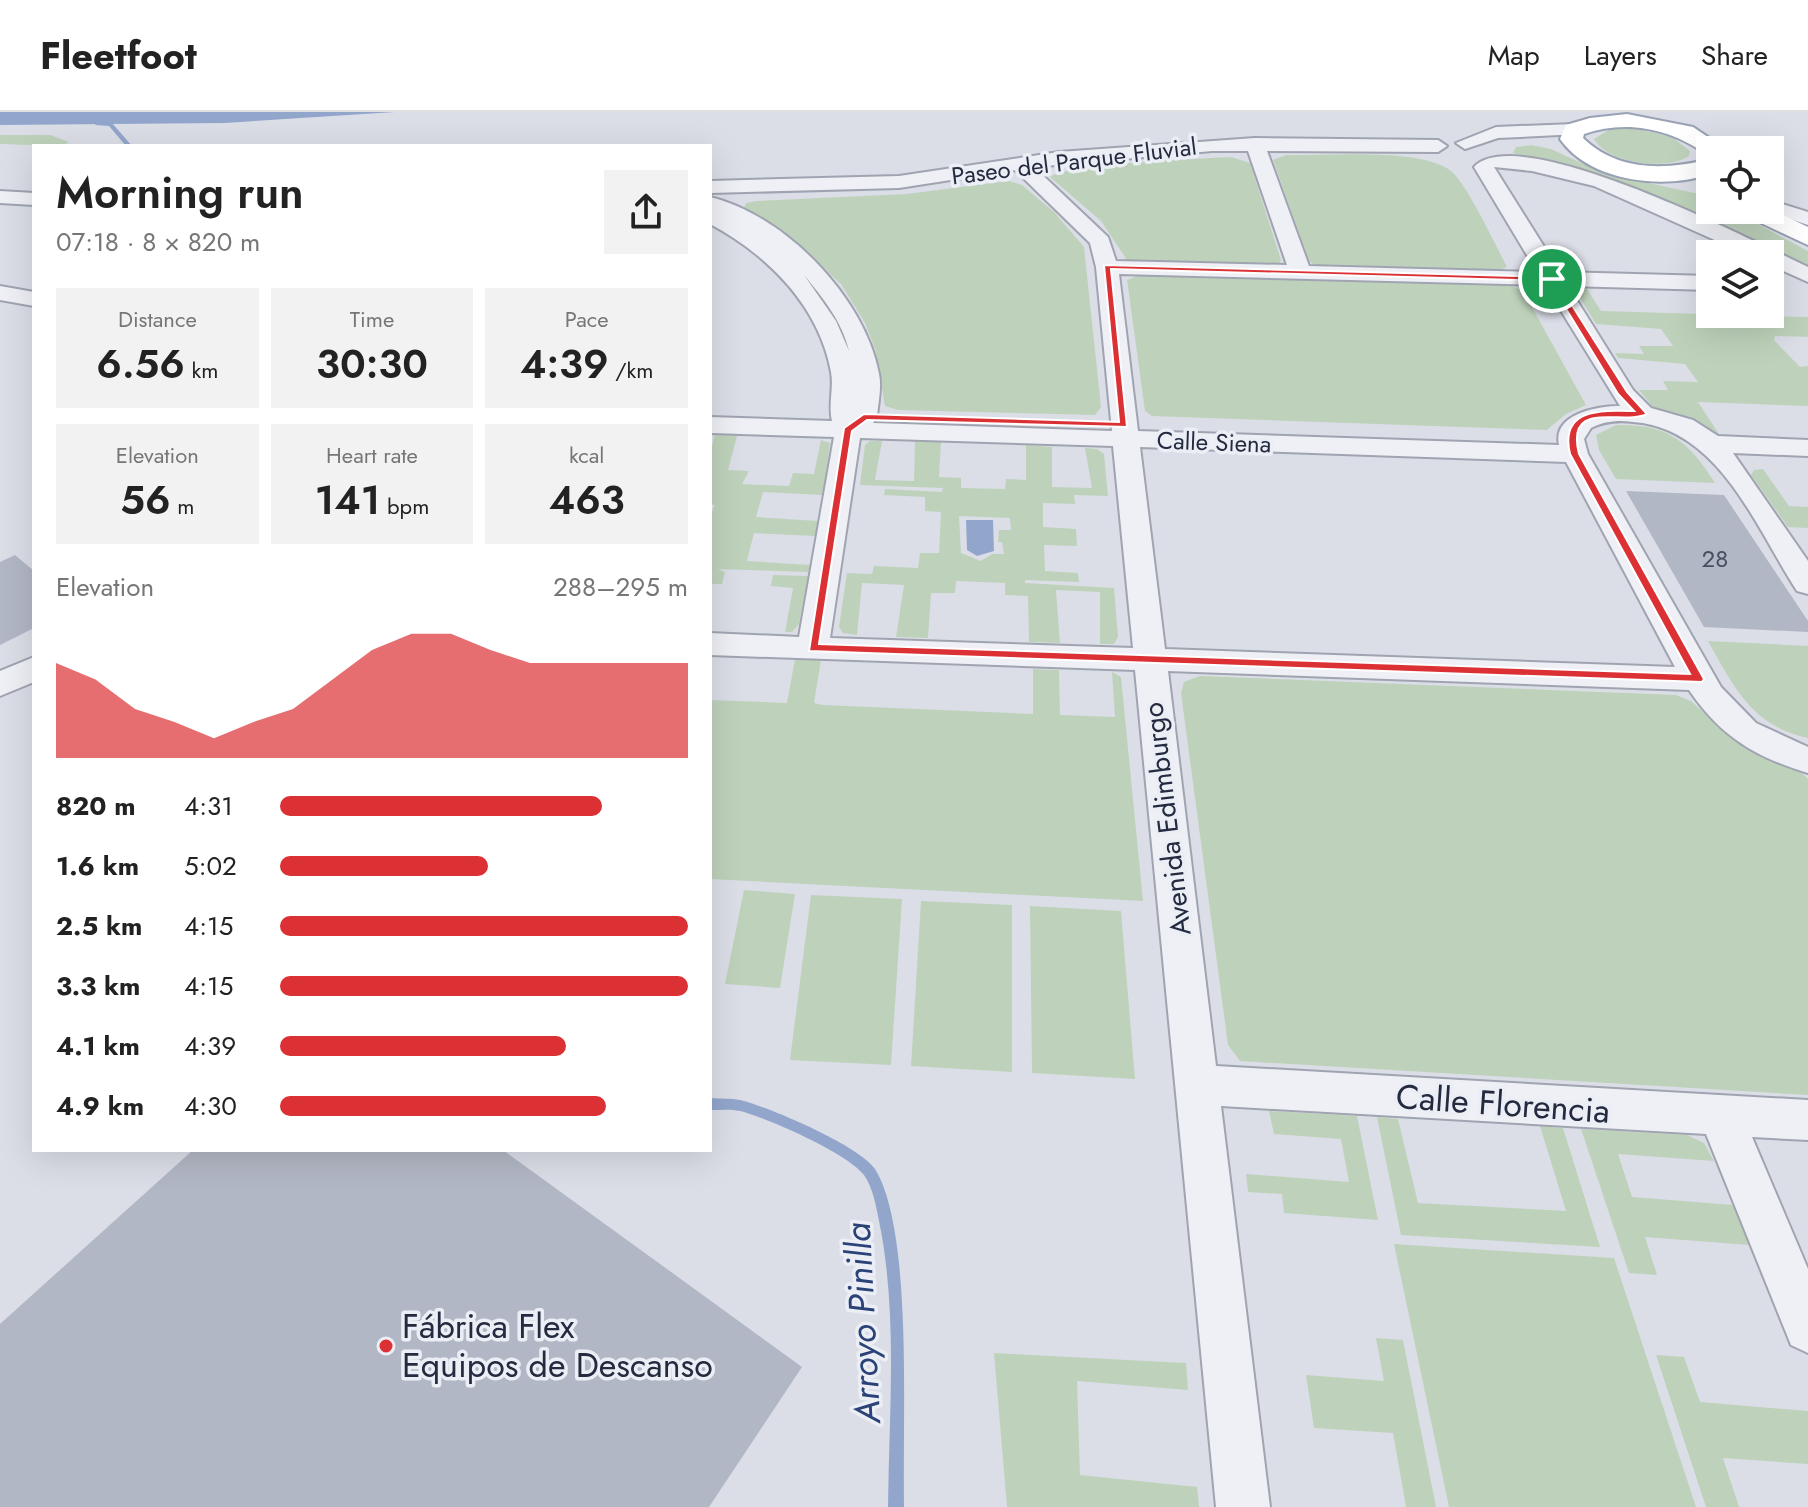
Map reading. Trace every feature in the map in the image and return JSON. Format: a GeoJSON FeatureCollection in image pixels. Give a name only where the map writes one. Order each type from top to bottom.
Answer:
{"type":"FeatureCollection","features":[{"type":"Feature","properties":{"kind":"main road"},"geometry":{"type":"LineString","coordinates":[[1645,112],[1619,120],[1584,124],[1576,139],[1611,164],[1658,173],[1696,185]]}},
{"type":"Feature","properties":{"kind":"main road"},"geometry":{"type":"LineString","coordinates":[[1677,112],[1676,116],[1696,137]]}},
{"type":"Feature","properties":{"kind":"main road"},"geometry":{"type":"LineString","coordinates":[[1619,120],[1656,124],[1691,134]]}},
{"type":"Feature","properties":{"kind":"main road"},"geometry":{"type":"LineString","coordinates":[[1658,173],[1696,171]]}},
{"type":"Feature","properties":{"kind":"main road"},"geometry":{"type":"LineString","coordinates":[[1790,216],[1808,239]]}},
{"type":"Feature","properties":{"kind":"street"},"geometry":{"type":"LineString","coordinates":[[1465,143],[1496,133],[1576,139]]}},
{"type":"Feature","properties":{"kind":"street","name":"Paseo del Parque Fluvial"},"geometry":{"type":"LineString","coordinates":[[712,187],[899,182],[1257,147],[1403,152],[1465,160],[1507,140],[1576,139]]}},
{"type":"Feature","properties":{"kind":"street"},"geometry":{"type":"LineString","coordinates":[[1465,143],[1465,160],[1527,278],[1597,393],[1601,413]]}},
{"type":"Feature","properties":{"kind":"street"},"geometry":{"type":"LineString","coordinates":[[1465,143],[1465,160],[1552,279],[1623,394],[1642,414]]}},
{"type":"Feature","properties":{"kind":"street"},"geometry":{"type":"LineString","coordinates":[[1257,147],[1300,272]]}},
{"type":"Feature","properties":{"kind":"street"},"geometry":{"type":"LineString","coordinates":[[1465,160],[1540,164],[1583,173],[1732,240]]}},
{"type":"Feature","properties":{"kind":"street","name":"Paseo del Parque Fluvial"},"geometry":{"type":"LineString","coordinates":[[712,194],[905,189],[1024,168]]}},
{"type":"Feature","properties":{"kind":"street","name":"Avenida Edimburgo"},"geometry":{"type":"LineString","coordinates":[[1024,168],[1092,232],[1100,242],[1107,267],[1147,659],[1198,1085],[1243,1507]]}},
{"type":"Feature","properties":{"kind":"street"},"geometry":{"type":"LineString","coordinates":[[716,210],[730,206],[747,195]]}},
{"type":"Feature","properties":{"kind":"street"},"geometry":{"type":"LineString","coordinates":[[0,197],[32,199]]}},
{"type":"Feature","properties":{"kind":"street"},"geometry":{"type":"LineString","coordinates":[[0,206],[32,208]]}},
{"type":"Feature","properties":{"kind":"street"},"geometry":{"type":"LineString","coordinates":[[716,210],[792,274],[821,309],[844,374],[851,421],[813,648]]}},
{"type":"Feature","properties":{"kind":"street"},"geometry":{"type":"LineString","coordinates":[[1784,264],[1808,275]]}},
{"type":"Feature","properties":{"kind":"street"},"geometry":{"type":"LineString","coordinates":[[1107,267],[1696,283]]}},
{"type":"Feature","properties":{"kind":"street"},"geometry":{"type":"LineString","coordinates":[[1784,285],[1808,286]]}},
{"type":"Feature","properties":{"kind":"street"},"geometry":{"type":"LineString","coordinates":[[0,293],[32,299]]}},
{"type":"Feature","properties":{"kind":"street","name":"Calle Siena"},"geometry":{"type":"LineString","coordinates":[[712,412],[1125,432],[1573,446]]}},
{"type":"Feature","properties":{"kind":"street"},"geometry":{"type":"LineString","coordinates":[[1808,584],[1717,451],[1679,424],[1642,414],[1601,413],[1575,427],[1573,446],[1698,679],[1720,710],[1743,733],[1778,752],[1808,760]]}},
{"type":"Feature","properties":{"kind":"street","name":"Calle Siena"},"geometry":{"type":"LineString","coordinates":[[712,425],[851,421]]}},
{"type":"Feature","properties":{"kind":"street"},"geometry":{"type":"LineString","coordinates":[[1717,451],[1808,448]]}},
{"type":"Feature","properties":{"kind":"street"},"geometry":{"type":"LineString","coordinates":[[1717,451],[1808,461]]}},
{"type":"Feature","properties":{"kind":"street"},"geometry":{"type":"LineString","coordinates":[[712,644],[1698,679]]}},
{"type":"Feature","properties":{"kind":"street"},"geometry":{"type":"LineString","coordinates":[[0,685],[32,669]]}},
{"type":"Feature","properties":{"kind":"street","name":"Calle Florencia"},"geometry":{"type":"LineString","coordinates":[[1198,1085],[1808,1120]]}},
{"type":"Feature","properties":{"kind":"street"},"geometry":{"type":"LineString","coordinates":[[1721,1117],[1808,1328]]}},
{"type":"Feature","properties":{"kind":"green space"},"geometry":{"type":"Polygon","coordinates":[[[1634,128],[1672,137],[1690,151],[1689,156],[1667,163],[1638,162],[1612,154],[1601,148],[1594,139],[1610,129],[1634,128]]]}},
{"type":"Feature","properties":{"kind":"green space"},"geometry":{"type":"Polygon","coordinates":[[[0,135],[50,135],[69,142],[32,145],[0,144],[0,135]]]}},
{"type":"Feature","properties":{"kind":"green space"},"geometry":{"type":"Polygon","coordinates":[[[1531,145],[1551,149],[1603,173],[1696,193],[1696,216],[1604,175],[1513,153],[1516,147],[1531,145]]]}},
{"type":"Feature","properties":{"kind":"green space"},"geometry":{"type":"Polygon","coordinates":[[[1286,155],[1396,156],[1437,163],[1458,178],[1507,267],[1495,272],[1314,265],[1309,261],[1273,160],[1286,155]]]}},
{"type":"Feature","properties":{"kind":"green space"},"geometry":{"type":"Polygon","coordinates":[[[1231,157],[1250,163],[1281,260],[1279,264],[1127,260],[1101,221],[1050,177],[1062,172],[1108,165],[1231,157]]]}},
{"type":"Feature","properties":{"kind":"green space"},"geometry":{"type":"Polygon","coordinates":[[[1009,181],[1022,185],[1054,212],[1084,247],[1101,407],[1095,415],[898,410],[885,406],[875,349],[865,323],[841,284],[788,235],[744,208],[746,203],[757,201],[906,194],[1009,181]]]}},
{"type":"Feature","properties":{"kind":"green space"},"geometry":{"type":"Polygon","coordinates":[[[1714,224],[1757,224],[1808,251],[1808,266],[1784,255],[1784,240],[1750,240],[1714,224]]]}},
{"type":"Feature","properties":{"kind":"green space"},"geometry":{"type":"Polygon","coordinates":[[[1143,274],[1510,285],[1523,291],[1586,405],[1566,414],[1547,430],[1152,416],[1145,411],[1127,280],[1143,274]]]}},
{"type":"Feature","properties":{"kind":"green space"},"geometry":{"type":"Polygon","coordinates":[[[1585,286],[1601,311],[1696,314],[1696,328],[1784,328],[1784,316],[1808,317],[1808,337],[1775,336],[1774,340],[1800,367],[1808,366],[1808,406],[1698,402],[1719,434],[1652,406],[1639,390],[1668,390],[1663,381],[1698,382],[1685,364],[1618,358],[1615,353],[1644,354],[1639,346],[1673,346],[1661,329],[1596,324],[1574,288],[1585,286]]]}},
{"type":"Feature","properties":{"kind":"green space"},"geometry":{"type":"Polygon","coordinates":[[[1616,425],[1650,428],[1675,438],[1696,456],[1715,483],[1616,479],[1599,450],[1596,435],[1616,425]]]}},
{"type":"Feature","properties":{"kind":"green space"},"geometry":{"type":"Polygon","coordinates":[[[715,435],[737,436],[728,470],[749,471],[742,484],[789,486],[793,473],[814,474],[821,440],[830,443],[823,495],[763,492],[756,517],[818,521],[815,536],[754,533],[747,561],[810,565],[808,572],[718,569],[725,572],[722,584],[712,584],[712,512],[715,505],[712,504],[712,446],[715,435]]]}},
{"type":"Feature","properties":{"kind":"green space"},"geometry":{"type":"Polygon","coordinates":[[[870,441],[882,441],[875,480],[914,481],[915,441],[941,442],[939,477],[961,478],[961,488],[1005,489],[1006,479],[1026,480],[1026,445],[1052,447],[1052,487],[1092,488],[1085,448],[1097,449],[1104,454],[1108,496],[1074,495],[1075,504],[1043,503],[1043,527],[1076,529],[1077,546],[1044,545],[1045,571],[1078,573],[1079,582],[1025,580],[1025,583],[1114,588],[1118,637],[1114,644],[1100,644],[1100,592],[1056,590],[1060,643],[1029,642],[1028,596],[1005,595],[1005,583],[956,581],[955,593],[931,593],[928,638],[896,637],[904,585],[862,583],[857,635],[843,633],[839,627],[847,573],[872,574],[874,566],[918,568],[920,553],[939,553],[941,512],[925,511],[925,497],[884,495],[885,489],[942,492],[943,488],[860,485],[865,445],[870,441]],[[959,516],[961,553],[981,561],[992,554],[1004,554],[1002,542],[998,542],[999,530],[1011,530],[1010,518],[959,516]]]}},
{"type":"Feature","properties":{"kind":"green space"},"geometry":{"type":"Polygon","coordinates":[[[1763,469],[1789,506],[1808,507],[1808,528],[1788,527],[1751,475],[1754,470],[1763,469]]]}},
{"type":"Feature","properties":{"kind":"green space"},"geometry":{"type":"Polygon","coordinates":[[[773,575],[808,576],[799,624],[792,632],[785,632],[793,588],[771,586],[773,575]]]}},
{"type":"Feature","properties":{"kind":"green space"},"geometry":{"type":"Polygon","coordinates":[[[1708,641],[1808,646],[1808,738],[1789,733],[1759,714],[1736,689],[1708,641]]]}},
{"type":"Feature","properties":{"kind":"green space"},"geometry":{"type":"Polygon","coordinates":[[[795,659],[821,660],[814,703],[823,705],[1033,714],[1033,669],[1059,670],[1060,715],[1115,717],[1112,672],[1121,677],[1143,901],[712,879],[712,700],[787,703],[795,659]]]}},
{"type":"Feature","properties":{"kind":"green space"},"geometry":{"type":"Polygon","coordinates":[[[1200,676],[1676,695],[1691,701],[1735,741],[1802,773],[1808,779],[1808,1095],[1240,1061],[1228,1045],[1181,693],[1184,682],[1200,676]]]}},
{"type":"Feature","properties":{"kind":"green space"},"geometry":{"type":"Polygon","coordinates":[[[744,890],[795,894],[780,988],[725,984],[744,890]]]}},
{"type":"Feature","properties":{"kind":"green space"},"geometry":{"type":"Polygon","coordinates":[[[811,895],[902,899],[891,1065],[790,1060],[811,895]]]}},
{"type":"Feature","properties":{"kind":"green space"},"geometry":{"type":"Polygon","coordinates":[[[921,901],[1012,905],[1012,1072],[911,1066],[921,901]]]}},
{"type":"Feature","properties":{"kind":"green space"},"geometry":{"type":"Polygon","coordinates":[[[1030,906],[1121,911],[1135,1079],[1032,1073],[1030,906]]]}},
{"type":"Feature","properties":{"kind":"green space"},"geometry":{"type":"Polygon","coordinates":[[[1269,1111],[1357,1116],[1378,1220],[1284,1213],[1282,1194],[1248,1192],[1246,1174],[1349,1182],[1341,1139],[1274,1134],[1269,1111]]]}},
{"type":"Feature","properties":{"kind":"green space"},"geometry":{"type":"Polygon","coordinates":[[[1377,1117],[1398,1119],[1418,1203],[1566,1211],[1540,1126],[1563,1128],[1600,1247],[1401,1235],[1377,1117]]]}},
{"type":"Feature","properties":{"kind":"green space"},"geometry":{"type":"Polygon","coordinates":[[[1581,1129],[1687,1135],[1704,1143],[1714,1161],[1618,1154],[1632,1197],[1733,1205],[1749,1245],[1645,1237],[1657,1275],[1629,1273],[1581,1129]]]}},
{"type":"Feature","properties":{"kind":"green space"},"geometry":{"type":"Polygon","coordinates":[[[1394,1244],[1614,1258],[1696,1507],[1449,1507],[1394,1244]]]}},
{"type":"Feature","properties":{"kind":"green space"},"geometry":{"type":"Polygon","coordinates":[[[1376,1338],[1403,1340],[1436,1507],[1406,1507],[1393,1433],[1314,1428],[1306,1375],[1384,1381],[1376,1338]]]}},
{"type":"Feature","properties":{"kind":"green space"},"geometry":{"type":"Polygon","coordinates":[[[994,1353],[1186,1363],[1188,1390],[1077,1381],[1080,1475],[1197,1487],[1199,1507],[1007,1507],[994,1353]]]}},
{"type":"Feature","properties":{"kind":"green space"},"geometry":{"type":"Polygon","coordinates":[[[1656,1355],[1684,1357],[1700,1402],[1808,1411],[1808,1464],[1723,1458],[1739,1507],[1706,1507],[1656,1355]]]}},
{"type":"Feature","properties":{"kind":"water"},"geometry":{"type":"Polygon","coordinates":[[[0,112],[395,112],[225,123],[0,125],[0,112]]]}},
{"type":"Feature","properties":{"kind":"water"},"geometry":{"type":"Polygon","coordinates":[[[966,520],[993,520],[994,551],[977,556],[967,550],[966,520]]]}},
{"type":"Feature","properties":{"kind":"building"},"geometry":{"type":"Polygon","coordinates":[[[1626,491],[1724,495],[1808,621],[1808,632],[1704,627],[1626,491]]]}},
{"type":"Feature","properties":{"kind":"building"},"geometry":{"type":"Polygon","coordinates":[[[15,555],[32,569],[32,629],[0,645],[0,562],[15,555]]]}},
{"type":"Feature","properties":{"kind":"building","name":"Fábrica Flex Equipos de Descanso"},"geometry":{"type":"Polygon","coordinates":[[[191,1152],[506,1152],[802,1367],[709,1507],[0,1507],[0,1324],[191,1152]]]}},
{"type":"Feature","properties":{"kind":"waterway","name":"Arroyo Pinilla"},"geometry":{"type":"LineString","coordinates":[[97,124],[110,124],[127,144]]}},
{"type":"Feature","properties":{"kind":"waterway","name":"Arroyo Pinilla"},"geometry":{"type":"LineString","coordinates":[[712,1104],[741,1106],[770,1116],[830,1144],[862,1164],[870,1173],[882,1202],[890,1240],[894,1285],[896,1507]]}},
{"type":"Feature","properties":{"kind":"place","name":"Fábrica Flex Equipos de Descanso"},"geometry":{"type":"Point","coordinates":[386,1346]}},
{"type":"Feature","properties":{"kind":"route"},"geometry":{"type":"LineString","coordinates":[[1107,267],[1552,279],[1630,405],[1642,414],[1601,413],[1587,418],[1575,427],[1571,439],[1575,454],[1698,679],[813,648],[848,430],[864,417],[1124,425],[1107,267]]}}]}
